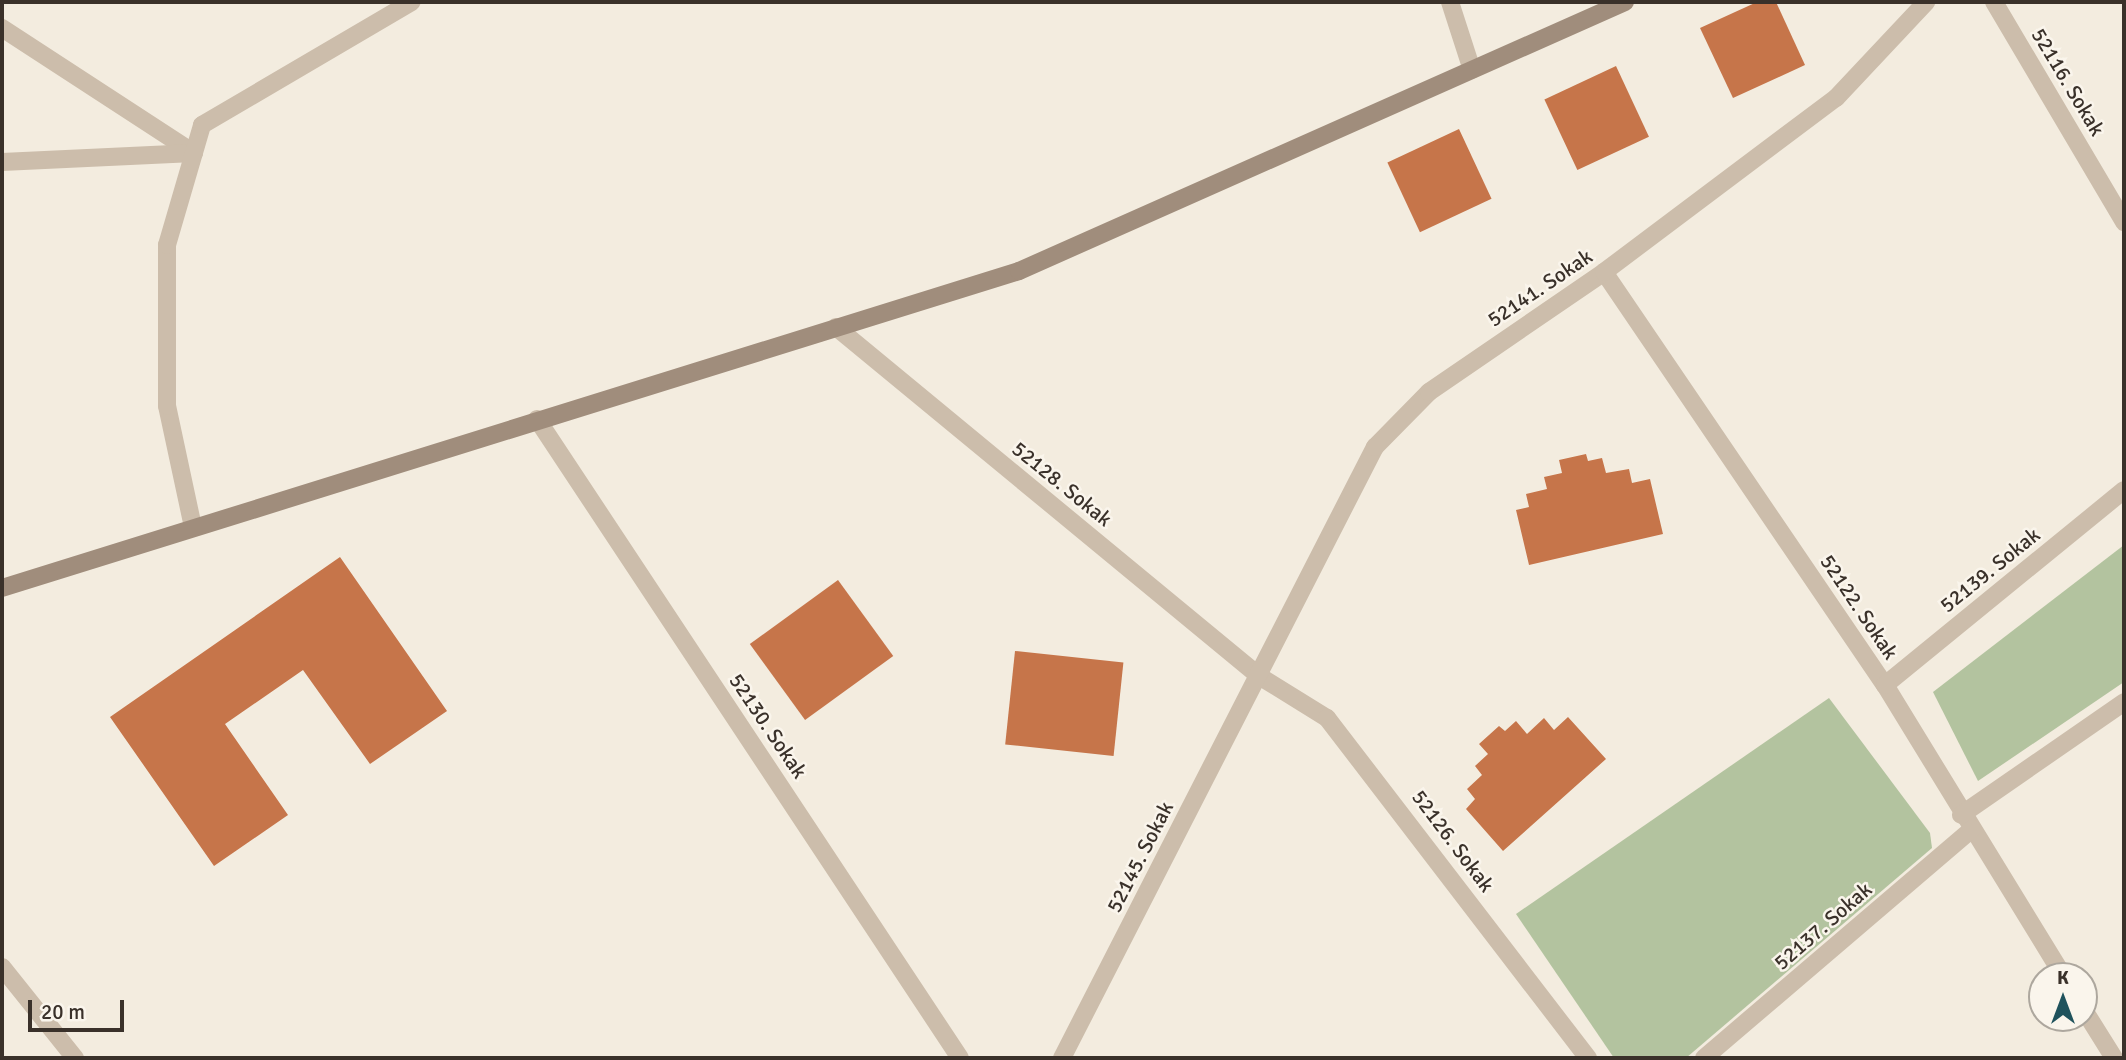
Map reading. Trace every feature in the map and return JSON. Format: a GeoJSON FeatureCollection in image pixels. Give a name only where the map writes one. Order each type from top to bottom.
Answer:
{"type":"FeatureCollection","features":[{"type":"Feature","properties":{"kind":"street"},"geometry":{"type":"LineString","coordinates":[[192,527],[167,406],[167,245],[202,125],[412,2]]}},
{"type":"Feature","properties":{"kind":"street"},"geometry":{"type":"LineString","coordinates":[[1450,2],[1472,70]]}},
{"type":"Feature","properties":{"kind":"street"},"geometry":{"type":"LineString","coordinates":[[2,587],[1019,271],[1625,2]]}},
{"type":"Feature","properties":{"kind":"street","name":"52141. Sokak"},"geometry":{"type":"LineString","coordinates":[[1259,676],[1376,447],[1429,392],[1604,272],[1836,98],[1926,2]]}},
{"type":"Feature","properties":{"kind":"street","name":"52116. Sokak"},"geometry":{"type":"LineString","coordinates":[[1994,2],[2124,222]]}},
{"type":"Feature","properties":{"kind":"street"},"geometry":{"type":"LineString","coordinates":[[2,28],[194,153]]}},
{"type":"Feature","properties":{"kind":"street"},"geometry":{"type":"LineString","coordinates":[[2,162],[194,153]]}},
{"type":"Feature","properties":{"kind":"street","name":"52122. Sokak"},"geometry":{"type":"LineString","coordinates":[[1604,272],[1885,685],[1966,822],[2054,962]]}},
{"type":"Feature","properties":{"kind":"street","name":"52128. Sokak"},"geometry":{"type":"LineString","coordinates":[[836,327],[1259,676]]}},
{"type":"Feature","properties":{"kind":"street","name":"52130. Sokak"},"geometry":{"type":"LineString","coordinates":[[537,419],[960,1058]]}},
{"type":"Feature","properties":{"kind":"street","name":"52139. Sokak"},"geometry":{"type":"LineString","coordinates":[[1885,685],[2124,490]]}},
{"type":"Feature","properties":{"kind":"street","name":"52145. Sokak"},"geometry":{"type":"LineString","coordinates":[[1062,1058],[1259,676]]}},
{"type":"Feature","properties":{"kind":"street","name":"52126. Sokak"},"geometry":{"type":"LineString","coordinates":[[1259,676],[1327,718],[1359,752],[1588,1058]]}},
{"type":"Feature","properties":{"kind":"street","name":"52137. Sokak"},"geometry":{"type":"LineString","coordinates":[[1704,1058],[1966,822],[2124,702]]}},
{"type":"Feature","properties":{"kind":"street"},"geometry":{"type":"LineString","coordinates":[[2,967],[75,1058]]}},
{"type":"Feature","properties":{"kind":"street"},"geometry":{"type":"LineString","coordinates":[[2098,1032],[2114,1058]]}},
{"type":"Feature","properties":{"kind":"green space"},"geometry":{"type":"Polygon","coordinates":[[[2124,545],[2124,682],[1978,781],[1933,692],[2124,545]]]}},
{"type":"Feature","properties":{"kind":"green space"},"geometry":{"type":"Polygon","coordinates":[[[1829,698],[1930,833],[1932,848],[1686,1058],[1614,1058],[1516,914],[1829,698]]]}},
{"type":"Feature","properties":{"kind":"building"},"geometry":{"type":"Polygon","coordinates":[[[1757,2],[1776,2],[1805,65],[1733,98],[1700,28],[1757,2]]]}},
{"type":"Feature","properties":{"kind":"building"},"geometry":{"type":"Polygon","coordinates":[[[1616,66],[1649,137],[1577,170],[1544,99],[1616,66]]]}},
{"type":"Feature","properties":{"kind":"building"},"geometry":{"type":"Polygon","coordinates":[[[1459,129],[1492,199],[1420,232],[1387,162],[1459,129]]]}},
{"type":"Feature","properties":{"kind":"building"},"geometry":{"type":"Polygon","coordinates":[[[1586,454],[1588,461],[1602,458],[1606,473],[1629,469],[1632,483],[1650,479],[1663,534],[1529,565],[1516,510],[1529,507],[1526,494],[1547,489],[1544,477],[1562,473],[1559,460],[1586,454]]]}},
{"type":"Feature","properties":{"kind":"building"},"geometry":{"type":"Polygon","coordinates":[[[340,557],[447,711],[370,764],[303,670],[225,724],[288,815],[214,866],[110,717],[340,557]]]}},
{"type":"Feature","properties":{"kind":"building"},"geometry":{"type":"Polygon","coordinates":[[[838,580],[893,656],[805,720],[750,644],[838,580]]]}},
{"type":"Feature","properties":{"kind":"building"},"geometry":{"type":"Polygon","coordinates":[[[1015,651],[1123,662],[1114,756],[1005,744],[1015,651]]]}},
{"type":"Feature","properties":{"kind":"building"},"geometry":{"type":"Polygon","coordinates":[[[1568,717],[1606,759],[1503,851],[1466,809],[1475,799],[1467,789],[1482,775],[1475,766],[1488,754],[1479,744],[1499,726],[1505,731],[1516,721],[1527,734],[1544,718],[1554,730],[1568,717]]]}}]}
